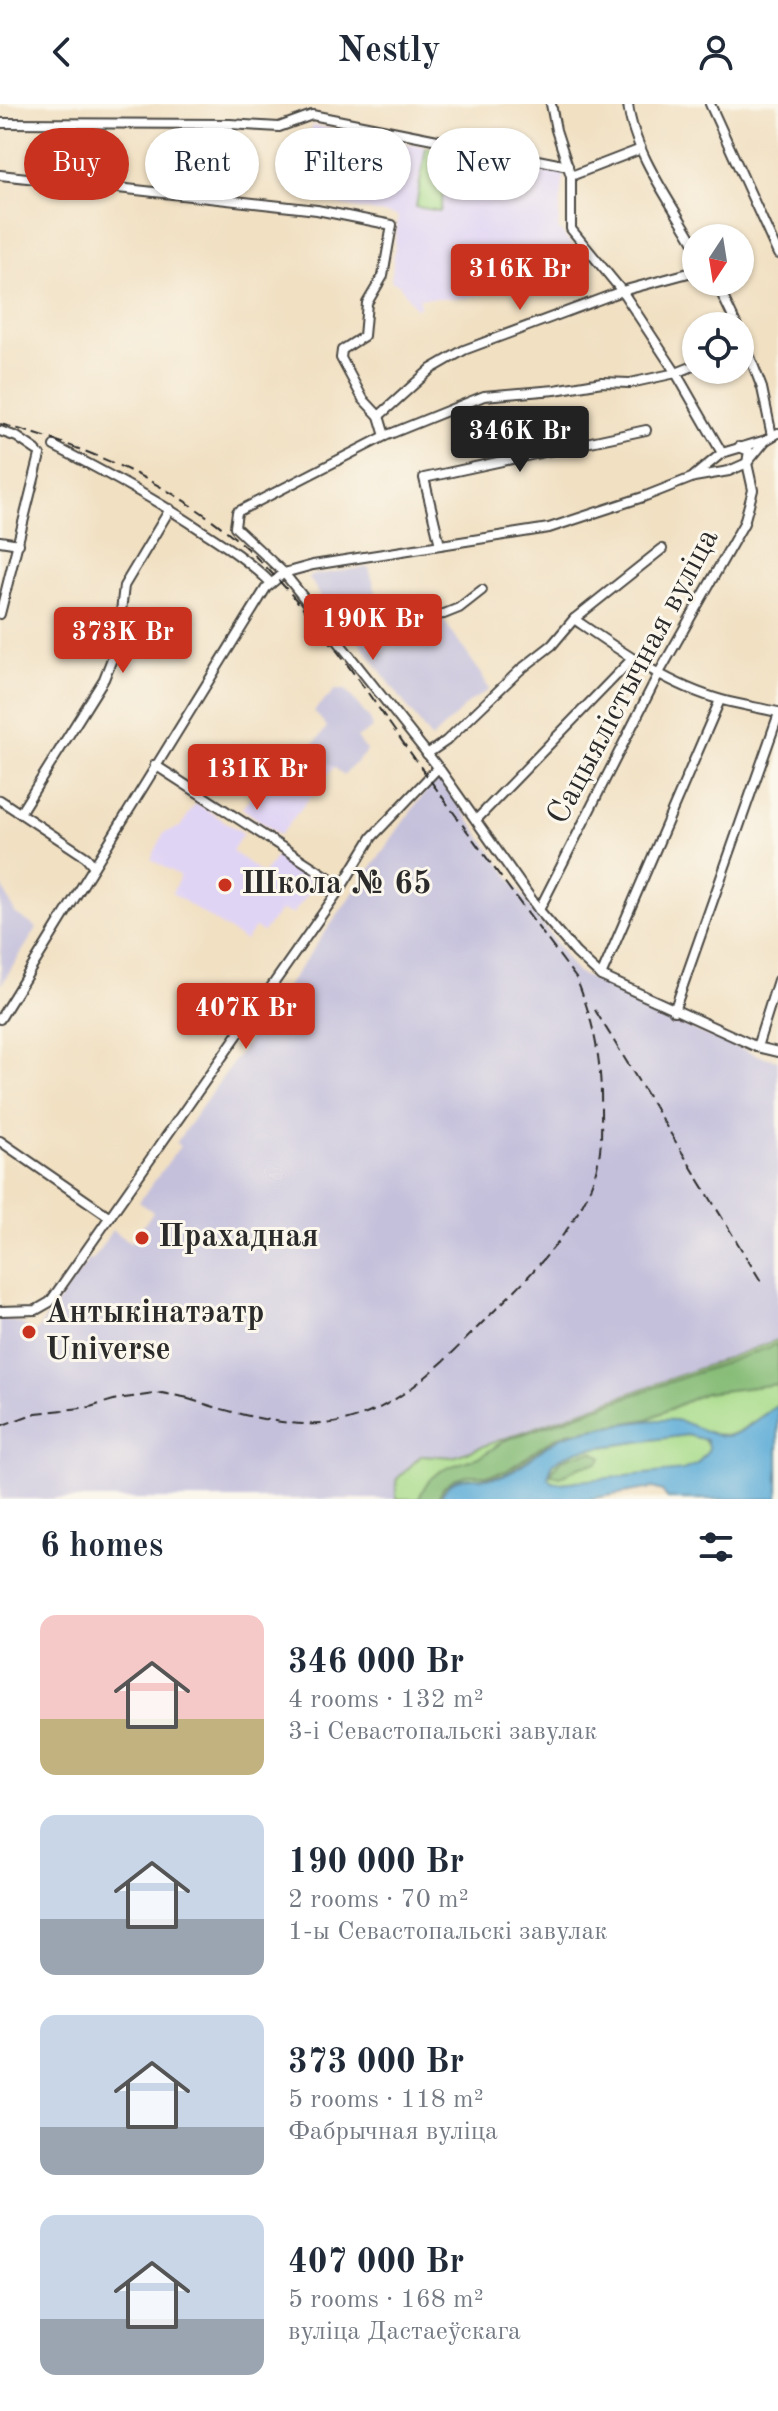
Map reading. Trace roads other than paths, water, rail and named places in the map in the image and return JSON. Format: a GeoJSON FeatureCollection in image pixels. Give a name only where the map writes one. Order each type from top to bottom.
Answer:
{"type":"FeatureCollection","features":[{"type":"Feature","properties":{"kind":"street"},"geometry":{"type":"LineString","coordinates":[[551,104],[569,171],[571,229],[622,291],[676,373],[720,455],[719,466],[729,471]]}},
{"type":"Feature","properties":{"kind":"street"},"geometry":{"type":"LineString","coordinates":[[628,104],[641,149],[684,224]]}},
{"type":"Feature","properties":{"kind":"street"},"geometry":{"type":"LineString","coordinates":[[710,104],[778,254]]}},
{"type":"Feature","properties":{"kind":"street"},"geometry":{"type":"LineString","coordinates":[[0,123],[279,127],[312,115],[569,171],[641,149]]}},
{"type":"Feature","properties":{"kind":"street"},"geometry":{"type":"LineString","coordinates":[[0,175],[317,210],[392,225],[383,276],[367,303],[364,336],[342,350],[341,358],[363,399],[379,416],[385,436]]}},
{"type":"Feature","properties":{"kind":"street"},"geometry":{"type":"LineString","coordinates":[[379,416],[431,369],[464,350],[622,291],[682,275]]}},
{"type":"Feature","properties":{"kind":"street"},"geometry":{"type":"LineString","coordinates":[[754,370],[762,388],[772,436]]}},
{"type":"Feature","properties":{"kind":"street"},"geometry":{"type":"LineString","coordinates":[[682,371],[630,383],[602,382],[555,390],[484,396],[385,436],[237,512],[235,527],[284,573],[440,770],[539,910],[576,953],[601,976],[757,1047],[778,1052]]}},
{"type":"Feature","properties":{"kind":"street"},"geometry":{"type":"LineString","coordinates":[[440,545],[424,478],[646,430]]}},
{"type":"Feature","properties":{"kind":"street"},"geometry":{"type":"LineString","coordinates":[[0,431],[17,437],[38,452],[19,544],[0,614]]}},
{"type":"Feature","properties":{"kind":"street"},"geometry":{"type":"LineString","coordinates":[[694,477],[720,455],[772,436]]}},
{"type":"Feature","properties":{"kind":"street"},"geometry":{"type":"LineString","coordinates":[[0,1019],[155,765],[271,583],[284,573],[313,565],[549,528],[694,477],[729,471],[747,463],[772,436]]}},
{"type":"Feature","properties":{"kind":"street"},"geometry":{"type":"LineString","coordinates":[[54,446],[131,485],[170,509],[250,562],[271,583]]}},
{"type":"Feature","properties":{"kind":"street"},"geometry":{"type":"LineString","coordinates":[[739,447],[749,451],[747,463]]}},
{"type":"Feature","properties":{"kind":"street","name":"Сацыялістычная вуліца"},"geometry":{"type":"LineString","coordinates":[[539,910],[659,673],[744,523],[753,490],[747,463]]}},
{"type":"Feature","properties":{"kind":"street"},"geometry":{"type":"LineString","coordinates":[[20,813],[104,679],[117,646],[124,586],[170,509]]}},
{"type":"Feature","properties":{"kind":"street"},"geometry":{"type":"LineString","coordinates":[[0,541],[19,544]]}},
{"type":"Feature","properties":{"kind":"street"},"geometry":{"type":"LineString","coordinates":[[427,754],[446,741],[520,670],[552,645],[574,619],[662,549]]}},
{"type":"Feature","properties":{"kind":"street"},"geometry":{"type":"LineString","coordinates":[[326,628],[444,614],[459,608],[482,590]]}},
{"type":"Feature","properties":{"kind":"street"},"geometry":{"type":"LineString","coordinates":[[574,619],[632,659],[659,673],[720,700],[778,714],[674,1011]]}},
{"type":"Feature","properties":{"kind":"street"},"geometry":{"type":"LineString","coordinates":[[476,820],[632,659]]}},
{"type":"Feature","properties":{"kind":"street"},"geometry":{"type":"LineString","coordinates":[[601,976],[720,700]]}},
{"type":"Feature","properties":{"kind":"street"},"geometry":{"type":"LineString","coordinates":[[155,765],[342,886]]}},
{"type":"Feature","properties":{"kind":"street"},"geometry":{"type":"LineString","coordinates":[[0,1311],[36,1310],[50,1302],[342,886],[372,837],[440,770]]}},
{"type":"Feature","properties":{"kind":"street"},"geometry":{"type":"LineString","coordinates":[[0,800],[86,857],[93,865]]}},
{"type":"Feature","properties":{"kind":"street"},"geometry":{"type":"LineString","coordinates":[[757,1047],[778,980]]}},
{"type":"Feature","properties":{"kind":"street"},"geometry":{"type":"LineString","coordinates":[[0,1141],[110,1217]]}},
{"type":"Feature","properties":{"kind":"water"},"geometry":{"type":"Polygon","coordinates":[[[778,1405],[778,1499],[668,1499],[662,1491],[653,1488],[588,1499],[440,1499],[453,1482],[503,1475],[521,1466],[553,1442],[571,1434],[622,1424],[674,1420],[725,1436],[744,1429],[778,1405]],[[687,1435],[580,1450],[552,1464],[548,1478],[560,1483],[683,1470],[697,1464],[709,1450],[706,1440],[687,1435]]]}},
{"type":"Feature","properties":{"kind":"railway"},"geometry":{"type":"LineString","coordinates":[[0,424],[97,456],[159,486],[217,523],[289,591],[330,642],[576,978],[596,1042],[601,1091],[601,1145],[592,1182],[582,1206],[533,1271],[433,1371],[382,1407],[344,1421],[325,1424],[262,1419],[182,1397]]}},
{"type":"Feature","properties":{"kind":"railway"},"geometry":{"type":"LineString","coordinates":[[595,1010],[762,1283]]}},
{"type":"Feature","properties":{"kind":"railway"},"geometry":{"type":"LineString","coordinates":[[0,1426],[36,1413],[90,1407],[117,1399],[162,1393],[194,1399]]}},
{"type":"Feature","properties":{"kind":"place","name":"Школа № 65"},"geometry":{"type":"Point","coordinates":[225,885]}},
{"type":"Feature","properties":{"kind":"place","name":"Прахадная"},"geometry":{"type":"Point","coordinates":[142,1238]}},
{"type":"Feature","properties":{"kind":"place","name":"Антыкінатэатр Universe"},"geometry":{"type":"Point","coordinates":[29,1332]}}]}
